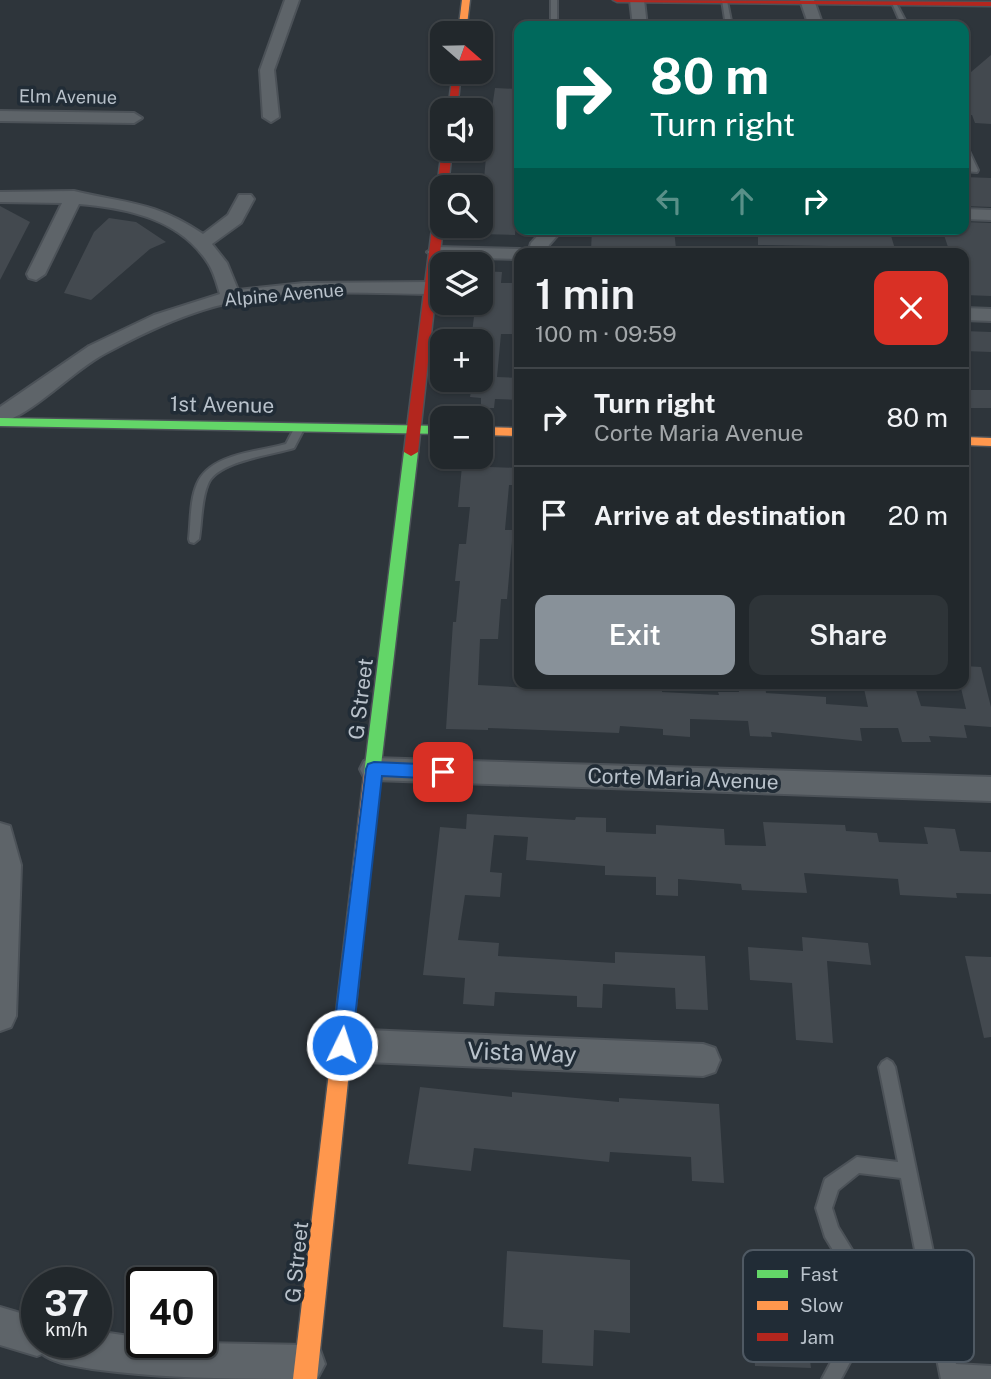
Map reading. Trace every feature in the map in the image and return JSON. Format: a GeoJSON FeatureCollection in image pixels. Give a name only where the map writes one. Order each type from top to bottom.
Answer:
{"type":"FeatureCollection","features":[{"type":"Feature","properties":{"kind":"street"},"geometry":{"type":"LineString","coordinates":[[271,117],[267,71],[292,0]]}},
{"type":"Feature","properties":{"kind":"street"},"geometry":{"type":"LineString","coordinates":[[463,21],[466,0]]}},
{"type":"Feature","properties":{"kind":"street"},"geometry":{"type":"LineString","coordinates":[[617,0],[991,4]]}},
{"type":"Feature","properties":{"kind":"street"},"geometry":{"type":"LineString","coordinates":[[637,0],[639,21]]}},
{"type":"Feature","properties":{"kind":"street"},"geometry":{"type":"LineString","coordinates":[[807,1],[814,21]]}},
{"type":"Feature","properties":{"kind":"street","name":"Elm Avenue"},"geometry":{"type":"LineString","coordinates":[[0,116],[134,118]]}},
{"type":"Feature","properties":{"kind":"street","name":"G Street"},"geometry":{"type":"LineString","coordinates":[[436,252],[446,161]]}},
{"type":"Feature","properties":{"kind":"street"},"geometry":{"type":"LineString","coordinates":[[36,274],[74,196]]}},
{"type":"Feature","properties":{"kind":"street"},"geometry":{"type":"LineString","coordinates":[[0,197],[74,196],[110,201],[177,222],[203,242],[218,259],[226,275],[231,297]]}},
{"type":"Feature","properties":{"kind":"street"},"geometry":{"type":"LineString","coordinates":[[203,242],[231,223],[243,209],[246,199]]}},
{"type":"Feature","properties":{"kind":"street"},"geometry":{"type":"LineString","coordinates":[[969,214],[991,215]]}},
{"type":"Feature","properties":{"kind":"street"},"geometry":{"type":"LineString","coordinates":[[493,253],[514,254]]}},
{"type":"Feature","properties":{"kind":"street","name":"Alpine Avenue"},"geometry":{"type":"LineString","coordinates":[[0,416],[68,368],[114,341],[173,315],[231,297],[308,289],[430,288]]}},
{"type":"Feature","properties":{"kind":"street","name":"G Street"},"geometry":{"type":"LineString","coordinates":[[306,1371],[430,296]]}},
{"type":"Feature","properties":{"kind":"street"},"geometry":{"type":"LineString","coordinates":[[969,314],[991,315]]}},
{"type":"Feature","properties":{"kind":"street","name":"1st Avenue"},"geometry":{"type":"LineString","coordinates":[[0,422],[430,430]]}},
{"type":"Feature","properties":{"kind":"street"},"geometry":{"type":"LineString","coordinates":[[493,431],[514,432]]}},
{"type":"Feature","properties":{"kind":"street"},"geometry":{"type":"LineString","coordinates":[[969,441],[991,442]]}},
{"type":"Feature","properties":{"kind":"street","name":"Corte Maria Avenue"},"geometry":{"type":"LineString","coordinates":[[374,769],[991,789]]}},
{"type":"Feature","properties":{"kind":"street"},"geometry":{"type":"LineString","coordinates":[[0,835],[6,865],[0,1016]]}},
{"type":"Feature","properties":{"kind":"street","name":"Vista Way"},"geometry":{"type":"LineString","coordinates":[[342,1045],[703,1060]]}},
{"type":"Feature","properties":{"kind":"street"},"geometry":{"type":"LineString","coordinates":[[0,1326],[21,1332]]}},
{"type":"Feature","properties":{"kind":"street"},"geometry":{"type":"LineString","coordinates":[[112,1355],[306,1371]]}},
{"type":"Feature","properties":{"kind":"lane"},"geometry":{"type":"LineString","coordinates":[[554,0],[554,21]]}},
{"type":"Feature","properties":{"kind":"lane"},"geometry":{"type":"LineString","coordinates":[[724,1],[728,21]]}},
{"type":"Feature","properties":{"kind":"lane"},"geometry":{"type":"LineString","coordinates":[[894,4],[902,21]]}},
{"type":"Feature","properties":{"kind":"lane"},"geometry":{"type":"LineString","coordinates":[[194,538],[203,481],[213,469],[230,461],[268,454],[290,446],[300,428]]}},
{"type":"Feature","properties":{"kind":"lane"},"geometry":{"type":"LineString","coordinates":[[887,1067],[924,1250]]}},
{"type":"Feature","properties":{"kind":"lane"},"geometry":{"type":"LineString","coordinates":[[842,1250],[831,1231],[824,1208],[831,1185],[857,1165],[908,1171]]}},
{"type":"Feature","properties":{"kind":"lane"},"geometry":{"type":"LineString","coordinates":[[831,1379],[840,1362]]}},
{"type":"Feature","properties":{"kind":"lane"},"geometry":{"type":"LineString","coordinates":[[949,1376],[991,1375]]}},
{"type":"Feature","properties":{"kind":"building"},"geometry":{"type":"Polygon","coordinates":[[[991,55],[991,124],[975,123],[972,115],[969,115],[969,74],[991,55]]]}},
{"type":"Feature","properties":{"kind":"building"},"geometry":{"type":"Polygon","coordinates":[[[495,88],[514,89],[514,235],[493,234],[493,175],[484,175],[486,161],[493,161],[495,88]]]}},
{"type":"Feature","properties":{"kind":"building"},"geometry":{"type":"Polygon","coordinates":[[[969,177],[991,178],[991,207],[969,206],[969,177]]]}},
{"type":"Feature","properties":{"kind":"building"},"geometry":{"type":"Polygon","coordinates":[[[0,206],[30,222],[0,280],[0,206]]]}},
{"type":"Feature","properties":{"kind":"building"},"geometry":{"type":"Polygon","coordinates":[[[109,218],[136,222],[166,242],[150,249],[91,300],[64,293],[94,232],[109,218]]]}},
{"type":"Feature","properties":{"kind":"building"},"geometry":{"type":"Polygon","coordinates":[[[969,222],[991,223],[991,296],[969,295],[969,248],[948,248],[944,235],[969,235],[969,222]]]}},
{"type":"Feature","properties":{"kind":"building"},"geometry":{"type":"Polygon","coordinates":[[[592,235],[675,235],[676,248],[591,248],[592,235]]]}},
{"type":"Feature","properties":{"kind":"building"},"geometry":{"type":"Polygon","coordinates":[[[758,235],[891,235],[895,248],[828,248],[758,245],[758,235]]]}},
{"type":"Feature","properties":{"kind":"building"},"geometry":{"type":"Polygon","coordinates":[[[493,272],[502,272],[501,283],[514,283],[514,300],[512,334],[501,334],[497,377],[514,378],[514,400],[495,399],[493,408],[481,406],[481,398],[470,397],[471,392],[493,392],[493,329],[472,329],[474,315],[493,315],[493,272]]]}},
{"type":"Feature","properties":{"kind":"building"},"geometry":{"type":"Polygon","coordinates":[[[969,331],[991,332],[991,352],[969,351],[969,331]]]}},
{"type":"Feature","properties":{"kind":"building"},"geometry":{"type":"Polygon","coordinates":[[[969,390],[991,390],[991,408],[969,408],[969,390]]]}},
{"type":"Feature","properties":{"kind":"building"},"geometry":{"type":"Polygon","coordinates":[[[514,468],[514,485],[509,485],[505,530],[513,530],[507,599],[501,599],[498,639],[480,639],[478,685],[514,689],[662,689],[662,692],[719,695],[718,692],[739,692],[739,689],[766,689],[766,693],[826,697],[826,704],[868,707],[864,689],[916,689],[921,706],[966,709],[961,689],[969,689],[969,666],[981,667],[991,707],[991,727],[964,725],[967,738],[929,736],[931,742],[902,742],[898,728],[860,728],[862,741],[771,732],[772,737],[750,736],[748,721],[690,719],[690,737],[663,735],[663,729],[620,726],[619,733],[446,729],[453,622],[456,622],[460,581],[455,581],[459,544],[466,544],[470,507],[458,507],[462,469],[514,468]]]}},
{"type":"Feature","properties":{"kind":"building"},"geometry":{"type":"Polygon","coordinates":[[[467,814],[575,820],[576,817],[606,818],[606,832],[656,834],[656,825],[724,829],[725,845],[766,846],[763,822],[845,825],[846,831],[877,833],[879,842],[928,844],[924,827],[955,829],[960,851],[991,852],[991,894],[956,893],[957,898],[900,895],[898,879],[804,873],[807,893],[742,890],[741,884],[678,879],[678,896],[656,895],[656,877],[605,875],[605,866],[526,860],[528,837],[494,835],[490,872],[502,873],[500,897],[465,895],[458,940],[499,943],[498,956],[615,963],[615,952],[705,956],[708,1010],[676,1009],[675,988],[603,984],[602,1008],[577,1007],[577,996],[495,992],[494,1006],[463,1004],[465,978],[423,975],[440,827],[466,829],[467,814]]]}},
{"type":"Feature","properties":{"kind":"building"},"geometry":{"type":"Polygon","coordinates":[[[802,937],[868,943],[871,965],[827,961],[833,1043],[796,1040],[792,983],[750,980],[748,947],[803,951],[802,937]]]}},
{"type":"Feature","properties":{"kind":"building"},"geometry":{"type":"Polygon","coordinates":[[[965,956],[991,957],[991,1037],[984,1038],[965,956]]]}},
{"type":"Feature","properties":{"kind":"building"},"geometry":{"type":"Polygon","coordinates":[[[420,1087],[512,1097],[512,1092],[619,1102],[619,1098],[719,1104],[724,1183],[692,1181],[691,1157],[610,1152],[609,1162],[474,1148],[471,1171],[408,1164],[420,1087]]]}},
{"type":"Feature","properties":{"kind":"building"},"geometry":{"type":"Polygon","coordinates":[[[507,1251],[630,1260],[630,1333],[594,1330],[593,1366],[542,1363],[543,1330],[503,1327],[507,1251]]]}},
{"type":"Feature","properties":{"kind":"building"},"geometry":{"type":"Polygon","coordinates":[[[755,1362],[810,1362],[811,1368],[755,1366],[755,1362]]]}},
{"type":"Feature","properties":{"kind":"traffic: fast"},"geometry":{"type":"LineString","coordinates":[[0,422],[430,430]]}},
{"type":"Feature","properties":{"kind":"traffic: fast"},"geometry":{"type":"LineString","coordinates":[[372,774],[411,452]]}},
{"type":"Feature","properties":{"kind":"traffic: slow"},"geometry":{"type":"LineString","coordinates":[[463,21],[466,0]]}},
{"type":"Feature","properties":{"kind":"traffic: slow"},"geometry":{"type":"LineString","coordinates":[[493,431],[514,432]]}},
{"type":"Feature","properties":{"kind":"traffic: slow"},"geometry":{"type":"LineString","coordinates":[[969,441],[991,442]]}},
{"type":"Feature","properties":{"kind":"traffic: slow"},"geometry":{"type":"LineString","coordinates":[[305,1379],[372,774]]}},
{"type":"Feature","properties":{"kind":"traffic: jam"},"geometry":{"type":"LineString","coordinates":[[617,0],[991,4]]}},
{"type":"Feature","properties":{"kind":"traffic: jam"},"geometry":{"type":"LineString","coordinates":[[454,98],[455,84]]}},
{"type":"Feature","properties":{"kind":"traffic: jam"},"geometry":{"type":"LineString","coordinates":[[411,452],[446,161]]}},
{"type":"Feature","properties":{"kind":"route"},"geometry":{"type":"LineString","coordinates":[[342,1045],[374,769],[443,772]]}}]}
